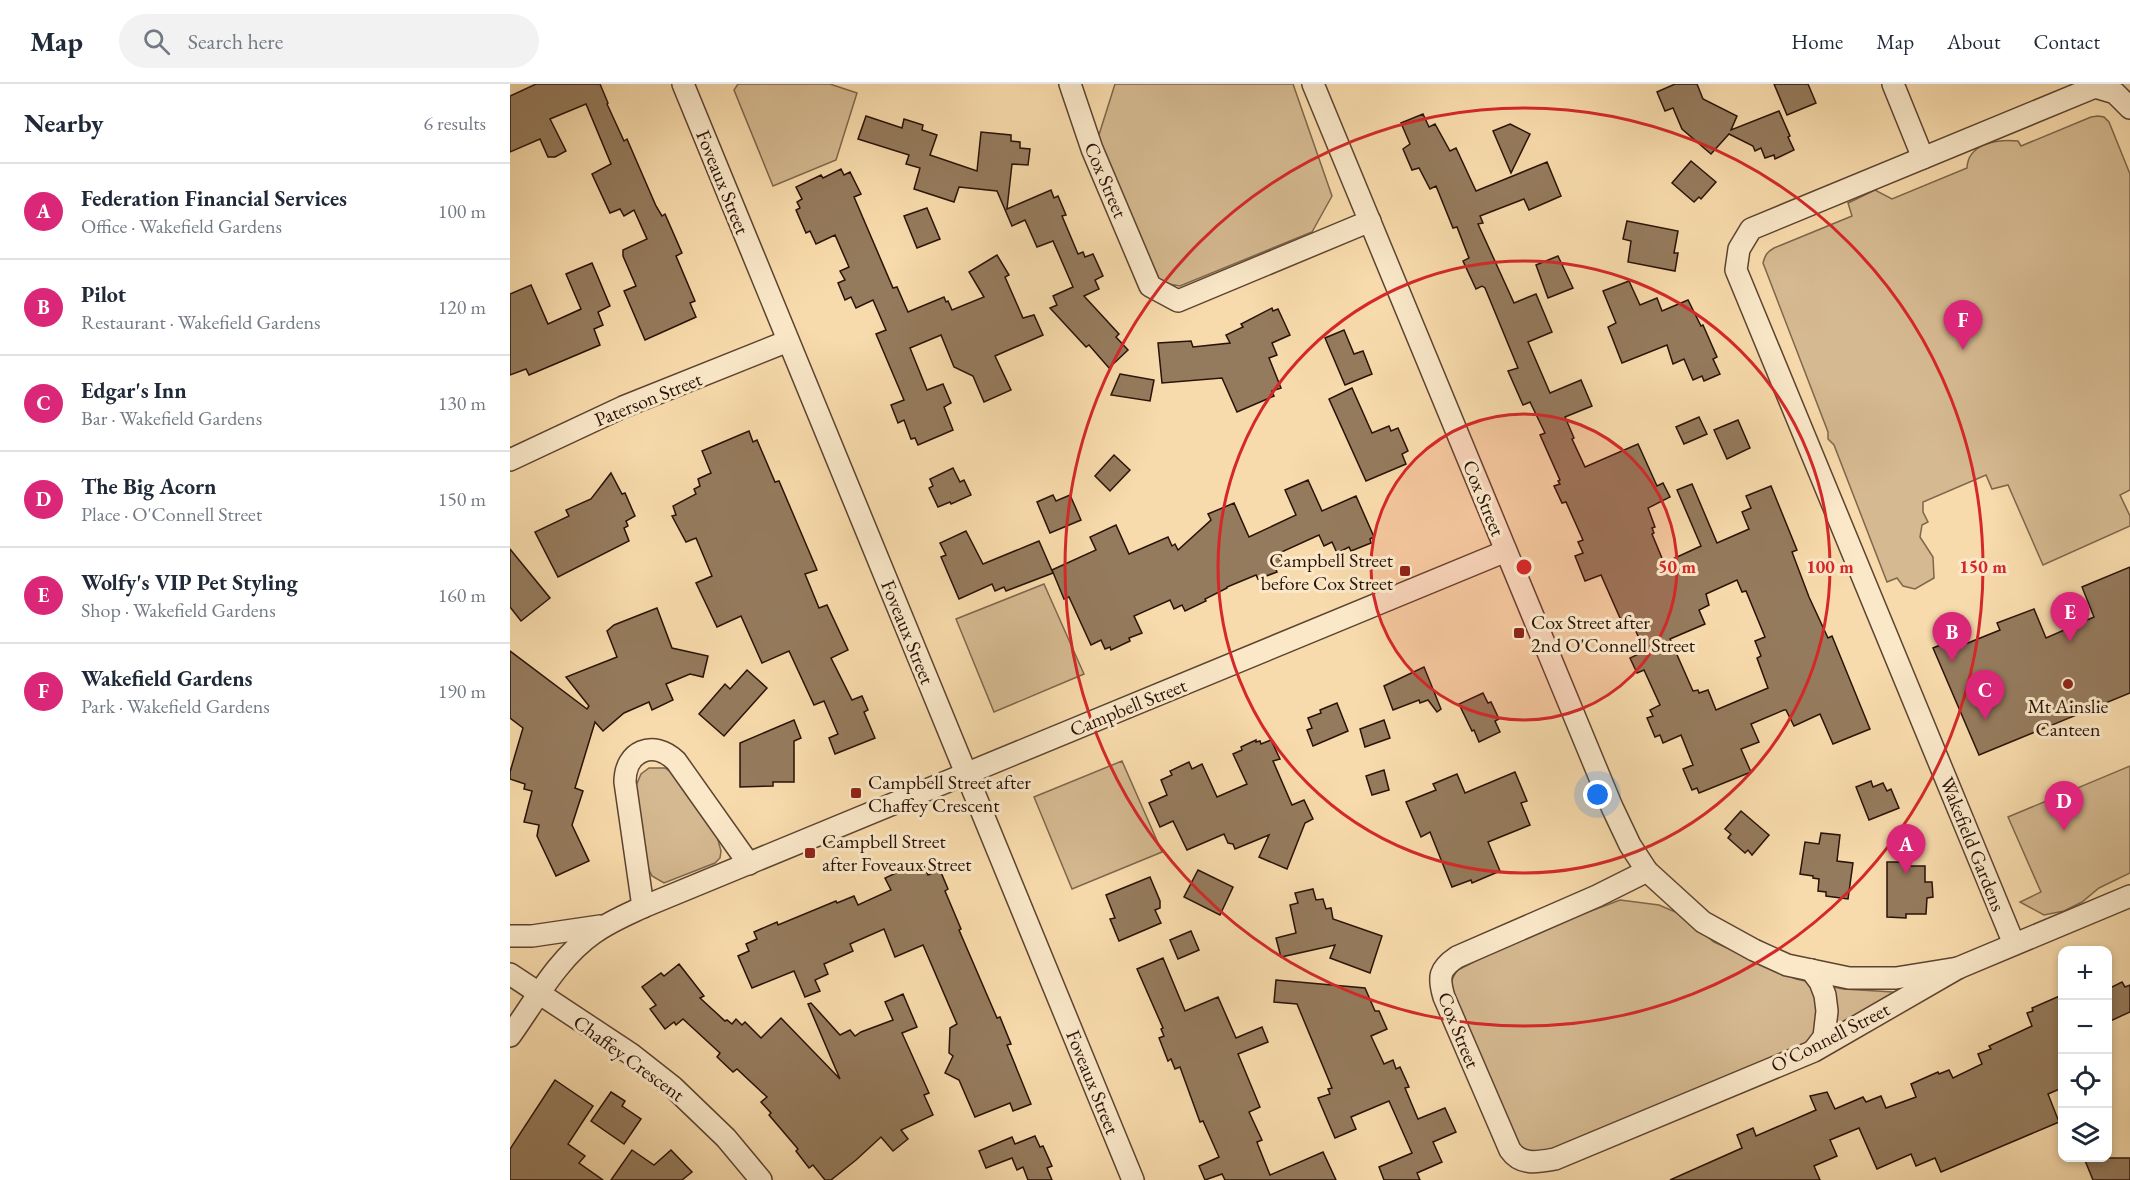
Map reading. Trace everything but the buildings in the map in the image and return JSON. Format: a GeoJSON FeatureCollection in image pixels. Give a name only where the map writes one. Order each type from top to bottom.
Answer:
{"type":"FeatureCollection","features":[{"type":"Feature","properties":{"kind":"street","name":"Foveaux Street"},"geometry":{"type":"LineString","coordinates":[[683,84],[1133,1180]]}},
{"type":"Feature","properties":{"kind":"street","name":"Cox Street"},"geometry":{"type":"LineString","coordinates":[[1070,84],[1092,149],[1150,286],[1178,301],[1370,221]]}},
{"type":"Feature","properties":{"kind":"street","name":"Cox Street"},"geometry":{"type":"LineString","coordinates":[[1313,84],[1612,807],[1630,845],[1647,871],[1703,922],[1787,965],[1849,978],[1896,978],[1958,968]]}},
{"type":"Feature","properties":{"kind":"street"},"geometry":{"type":"LineString","coordinates":[[1893,84],[1923,158]]}},
{"type":"Feature","properties":{"kind":"street","name":"Wakefield Gardens"},"geometry":{"type":"LineString","coordinates":[[2014,944],[1736,270],[1738,249],[1751,229],[2095,87],[2115,93],[2130,108]]}},
{"type":"Feature","properties":{"kind":"street","name":"Paterson Street"},"geometry":{"type":"LineString","coordinates":[[510,460],[623,407],[788,341]]}},
{"type":"Feature","properties":{"kind":"street","name":"Campbell Street"},"geometry":{"type":"LineString","coordinates":[[510,1036],[539,994],[572,953],[592,934],[607,924],[643,907],[1506,551]]}},
{"type":"Feature","properties":{"kind":"street"},"geometry":{"type":"LineString","coordinates":[[643,907],[625,782],[625,770],[630,760],[642,750],[657,750],[669,754],[676,761],[749,864]]}},
{"type":"Feature","properties":{"kind":"street","name":"Cox Street"},"geometry":{"type":"LineString","coordinates":[[1524,1161],[1514,1156],[1510,1150],[1444,997],[1441,974],[1447,964],[1456,957],[1597,896],[1647,871]]}},
{"type":"Feature","properties":{"kind":"street","name":"O'Connell Street"},"geometry":{"type":"LineString","coordinates":[[1524,1161],[1536,1163],[1555,1159],[1814,1051],[1958,968],[2130,896]]}},
{"type":"Feature","properties":{"kind":"street","name":"Campbell Street"},"geometry":{"type":"LineString","coordinates":[[510,936],[532,936],[607,924]]}},
{"type":"Feature","properties":{"kind":"street"},"geometry":{"type":"LineString","coordinates":[[1811,970],[1820,982],[1825,995],[1827,1011],[1824,1037],[1814,1051]]}},
{"type":"Feature","properties":{"kind":"street","name":"Chaffey Crescent"},"geometry":{"type":"LineString","coordinates":[[510,974],[631,1054],[673,1087],[726,1138],[761,1180]]}},
{"type":"Feature","properties":{"kind":"shaded area"},"geometry":{"type":"Polygon","coordinates":[[[738,84],[830,84],[857,93],[836,160],[773,186],[734,90],[738,84]]]}},
{"type":"Feature","properties":{"kind":"shaded area"},"geometry":{"type":"Polygon","coordinates":[[[1115,84],[1293,84],[1332,196],[1312,232],[1180,286],[1157,282],[1097,141],[1115,84]]]}},
{"type":"Feature","properties":{"kind":"shaded area"},"geometry":{"type":"Polygon","coordinates":[[[2098,116],[2104,117],[2109,122],[2130,174],[2130,490],[2120,495],[2130,516],[2130,526],[2043,565],[2008,485],[1992,489],[1986,475],[1923,502],[1923,512],[1928,522],[1922,525],[1920,537],[1933,557],[1934,578],[1915,589],[1903,586],[1897,578],[1887,582],[1834,445],[1828,439],[1828,432],[1763,263],[1765,258],[1774,248],[1852,216],[1848,203],[1875,190],[1892,199],[1967,168],[1973,153],[1985,144],[2018,141],[2021,146],[2098,116]]]}},
{"type":"Feature","properties":{"kind":"shaded area"},"geometry":{"type":"Polygon","coordinates":[[[1044,584],[1084,674],[994,712],[956,619],[1044,584]]]}},
{"type":"Feature","properties":{"kind":"shaded area"},"geometry":{"type":"Polygon","coordinates":[[[1122,761],[1162,852],[1072,889],[1034,797],[1122,761]]]}},
{"type":"Feature","properties":{"kind":"shaded area"},"geometry":{"type":"Polygon","coordinates":[[[2130,766],[2130,873],[2099,888],[2082,902],[2064,911],[2044,915],[2020,902],[2041,892],[2008,817],[2130,766]]]}},
{"type":"Feature","properties":{"kind":"shaded area"},"geometry":{"type":"Polygon","coordinates":[[[649,768],[665,768],[671,772],[717,836],[721,851],[720,858],[715,863],[664,883],[652,876],[648,868],[635,788],[641,774],[649,768]]]}},
{"type":"Feature","properties":{"kind":"shaded area"},"geometry":{"type":"Polygon","coordinates":[[[1620,900],[1659,905],[1680,914],[1714,942],[1796,979],[1843,989],[1893,992],[1897,996],[1801,1047],[1551,1150],[1538,1152],[1527,1150],[1519,1146],[1453,996],[1452,979],[1458,970],[1522,937],[1620,900]]]}},
{"type":"Feature","properties":{"kind":"place","name":"Wakefield Gardens"},"geometry":{"type":"Point","coordinates":[1963,350]}},
{"type":"Feature","properties":{"kind":"place","name":"Campbell Street before Cox Street"},"geometry":{"type":"Point","coordinates":[1405,571]}},
{"type":"Feature","properties":{"kind":"place","name":"Cox Street after 2nd O'Connell Street"},"geometry":{"type":"Point","coordinates":[1519,633]}},
{"type":"Feature","properties":{"kind":"place","name":"Wolfy's VIP Pet Styling"},"geometry":{"type":"Point","coordinates":[2070,642]}},
{"type":"Feature","properties":{"kind":"place","name":"Pilot"},"geometry":{"type":"Point","coordinates":[1952,662]}},
{"type":"Feature","properties":{"kind":"place","name":"Mt Ainslie Canteen"},"geometry":{"type":"Point","coordinates":[2068,684]}},
{"type":"Feature","properties":{"kind":"place","name":"Edgar's Inn"},"geometry":{"type":"Point","coordinates":[1985,720]}},
{"type":"Feature","properties":{"kind":"place","name":"Campbell Street after Chaffey Crescent"},"geometry":{"type":"Point","coordinates":[856,793]}},
{"type":"Feature","properties":{"kind":"place","name":"The Big Acorn"},"geometry":{"type":"Point","coordinates":[2064,831]}},
{"type":"Feature","properties":{"kind":"place","name":"Campbell Street after Foveaux Street"},"geometry":{"type":"Point","coordinates":[810,853]}},
{"type":"Feature","properties":{"kind":"place","name":"Federation Financial Services"},"geometry":{"type":"Point","coordinates":[1906,874]}}]}
